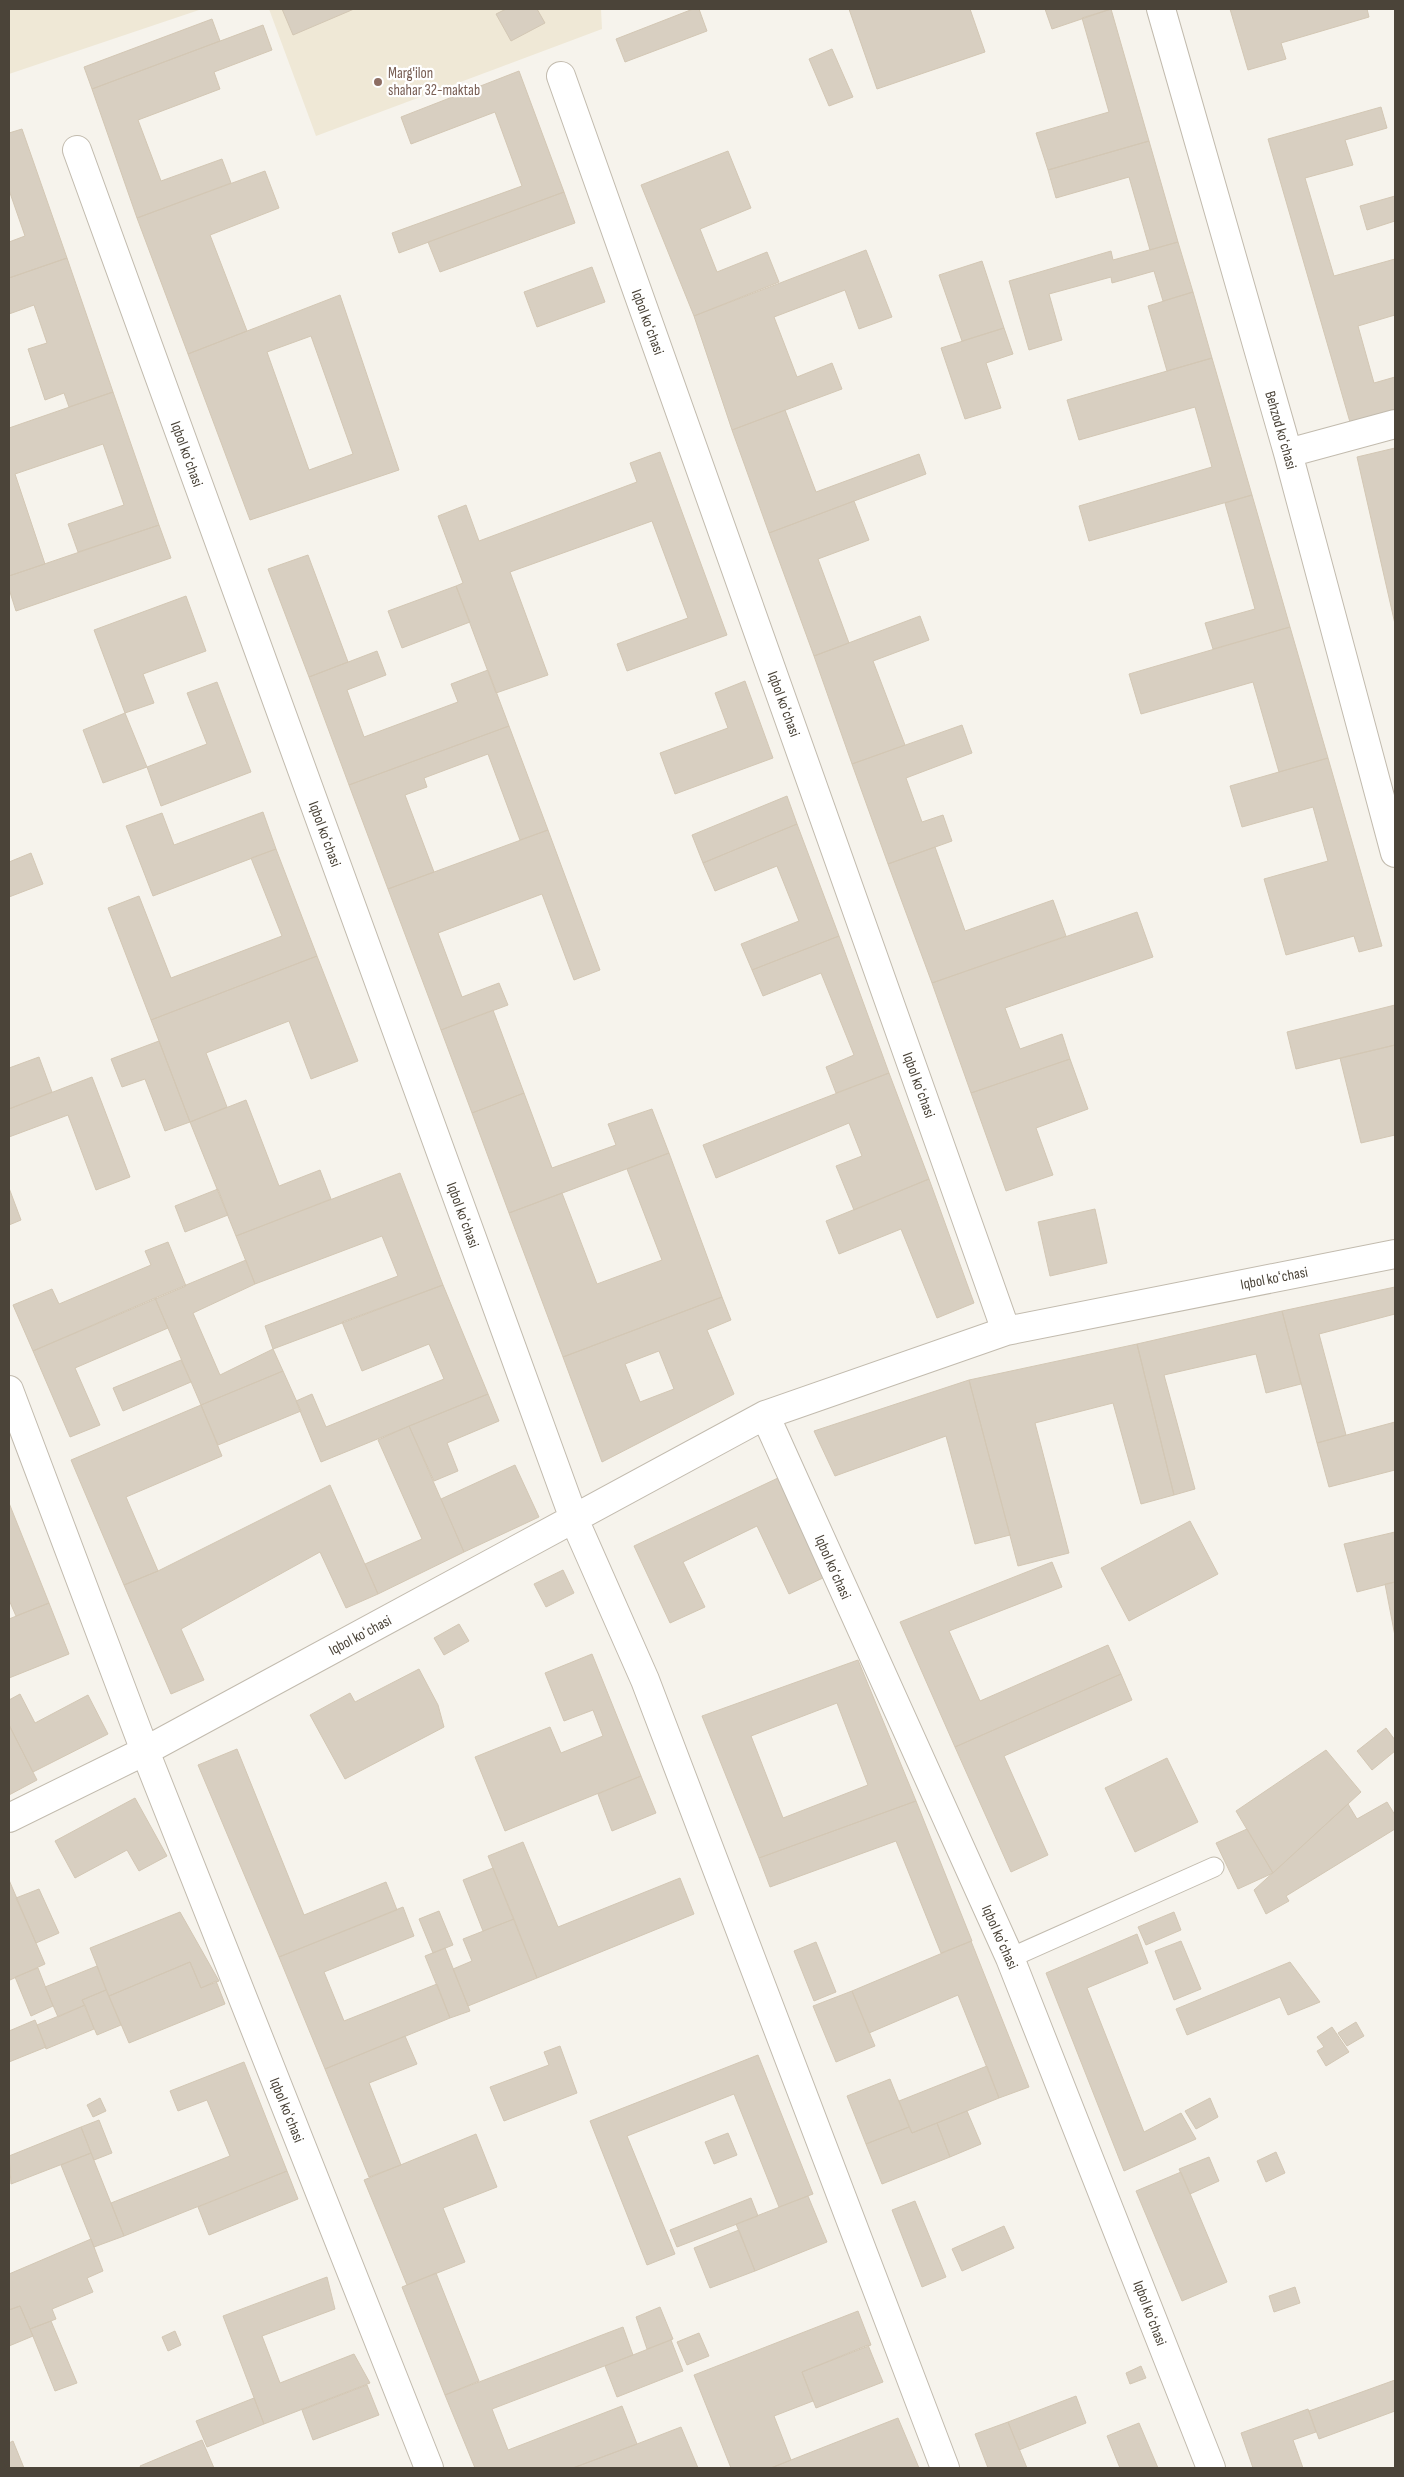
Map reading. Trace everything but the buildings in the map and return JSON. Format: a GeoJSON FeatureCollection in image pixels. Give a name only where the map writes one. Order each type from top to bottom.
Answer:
{"type":"FeatureCollection","features":[{"type":"Feature","properties":{"kind":"street","name":"Behzod koʻchasi"},"geometry":{"type":"LineString","coordinates":[[1161,9],[1288,453],[1395,853]]}},
{"type":"Feature","properties":{"kind":"street","name":"Iqbol koʻchasi"},"geometry":{"type":"LineString","coordinates":[[561,76],[1006,1331]]}},
{"type":"Feature","properties":{"kind":"street","name":"Iqbol koʻchasi"},"geometry":{"type":"LineString","coordinates":[[77,150],[574,1519],[645,1680],[945,2468]]}},
{"type":"Feature","properties":{"kind":"street"},"geometry":{"type":"LineString","coordinates":[[1288,453],[1395,424]]}},
{"type":"Feature","properties":{"kind":"street","name":"Iqbol koʻchasi"},"geometry":{"type":"LineString","coordinates":[[9,1818],[145,1751],[765,1415],[1006,1331],[1395,1254]]}},
{"type":"Feature","properties":{"kind":"street","name":"Iqbol koʻchasi"},"geometry":{"type":"LineString","coordinates":[[9,1390],[145,1751],[429,2468]]}},
{"type":"Feature","properties":{"kind":"street","name":"Iqbol koʻchasi"},"geometry":{"type":"LineString","coordinates":[[765,1415],[1010,1958],[1211,2468]]}},
{"type":"Feature","properties":{"kind":"lane"},"geometry":{"type":"LineString","coordinates":[[1010,1958],[1214,1867]]}},
{"type":"Feature","properties":{"kind":"shaded area"},"geometry":{"type":"Polygon","coordinates":[[[9,9],[202,9],[9,74],[9,9]]]}},
{"type":"Feature","properties":{"kind":"shaded area","name":"Marg'ilon shahar 32-maktab"},"geometry":{"type":"Polygon","coordinates":[[[269,9],[601,9],[602,29],[316,136],[269,9]]]}},
{"type":"Feature","properties":{"kind":"place","name":"Marg'ilon shahar 32-maktab"},"geometry":{"type":"Point","coordinates":[378,82]}}]}
